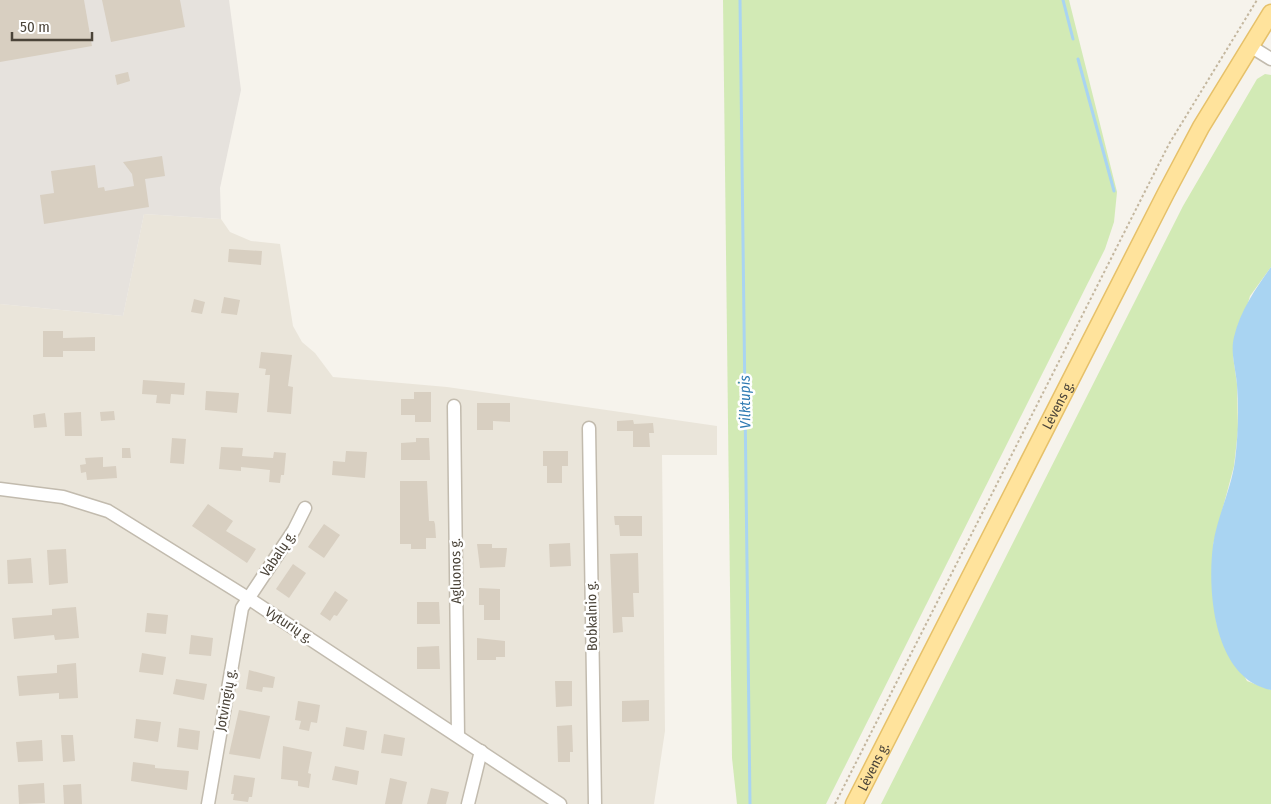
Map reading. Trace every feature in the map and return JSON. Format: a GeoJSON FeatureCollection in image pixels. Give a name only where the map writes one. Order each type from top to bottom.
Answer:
{"type":"FeatureCollection","features":[{"type":"Feature","properties":{"kind":"main road","name":"Lėvens g."},"geometry":{"type":"LineString","coordinates":[[854,804],[1128,265],[1201,127],[1271,13]]}},
{"type":"Feature","properties":{"kind":"street"},"geometry":{"type":"LineString","coordinates":[[1250,46],[1271,59]]}},
{"type":"Feature","properties":{"kind":"street","name":"Agluonos g."},"geometry":{"type":"LineString","coordinates":[[454,406],[458,736]]}},
{"type":"Feature","properties":{"kind":"street","name":"Bobkalnio g."},"geometry":{"type":"LineString","coordinates":[[589,428],[595,804]]}},
{"type":"Feature","properties":{"kind":"street","name":"Vyturių g."},"geometry":{"type":"LineString","coordinates":[[0,489],[63,496],[108,511],[248,598],[560,804]]}},
{"type":"Feature","properties":{"kind":"street","name":"Vabalų g."},"geometry":{"type":"LineString","coordinates":[[248,598],[294,530],[305,508]]}},
{"type":"Feature","properties":{"kind":"street","name":"Jotvingių g."},"geometry":{"type":"LineString","coordinates":[[208,804],[242,608],[248,598]]}},
{"type":"Feature","properties":{"kind":"street"},"geometry":{"type":"LineString","coordinates":[[468,804],[481,751]]}},
{"type":"Feature","properties":{"kind":"path"},"geometry":{"type":"LineString","coordinates":[[835,804],[1170,144],[1257,0]]}},
{"type":"Feature","properties":{"kind":"shaded area"},"geometry":{"type":"Polygon","coordinates":[[[0,0],[229,0],[241,90],[220,188],[221,219],[144,214],[123,316],[0,304],[0,0]]]}},
{"type":"Feature","properties":{"kind":"shaded area"},"geometry":{"type":"Polygon","coordinates":[[[144,214],[221,219],[230,232],[251,241],[280,244],[293,326],[302,342],[315,353],[333,377],[447,387],[717,426],[717,455],[662,455],[665,731],[654,804],[0,804],[0,304],[123,316],[144,214]]]}},
{"type":"Feature","properties":{"kind":"green space"},"geometry":{"type":"Polygon","coordinates":[[[723,0],[1069,0],[1117,192],[1114,222],[1105,249],[826,804],[737,804],[732,758],[723,0]]]}},
{"type":"Feature","properties":{"kind":"green space"},"geometry":{"type":"Polygon","coordinates":[[[1265,74],[1271,75],[1271,267],[1250,296],[1233,356],[1237,384],[1238,430],[1234,466],[1213,545],[1213,587],[1217,625],[1247,681],[1271,690],[1271,804],[881,804],[1183,206],[1257,79],[1265,74]]]}},
{"type":"Feature","properties":{"kind":"water"},"geometry":{"type":"Polygon","coordinates":[[[1271,267],[1271,690],[1252,683],[1237,669],[1226,652],[1218,631],[1214,609],[1211,564],[1215,535],[1233,472],[1236,452],[1238,404],[1233,355],[1234,337],[1244,309],[1271,267]]]}},
{"type":"Feature","properties":{"kind":"building"},"geometry":{"type":"Polygon","coordinates":[[[0,0],[84,0],[92,46],[0,62],[0,0]]]}},
{"type":"Feature","properties":{"kind":"building"},"geometry":{"type":"Polygon","coordinates":[[[102,0],[180,0],[185,27],[111,42],[102,0]]]}},
{"type":"Feature","properties":{"kind":"building"},"geometry":{"type":"Polygon","coordinates":[[[128,72],[130,81],[117,85],[115,75],[128,72]]]}},
{"type":"Feature","properties":{"kind":"building"},"geometry":{"type":"Polygon","coordinates":[[[162,156],[165,176],[145,179],[149,207],[44,224],[40,195],[54,193],[51,171],[95,165],[98,188],[104,187],[105,191],[134,186],[132,174],[123,162],[162,156]]]}},
{"type":"Feature","properties":{"kind":"building"},"geometry":{"type":"Polygon","coordinates":[[[229,249],[262,251],[261,265],[228,262],[229,249]]]}},
{"type":"Feature","properties":{"kind":"building"},"geometry":{"type":"Polygon","coordinates":[[[224,297],[240,300],[237,315],[221,313],[224,297]]]}},
{"type":"Feature","properties":{"kind":"building"},"geometry":{"type":"Polygon","coordinates":[[[194,299],[205,302],[202,314],[191,312],[194,299]]]}},
{"type":"Feature","properties":{"kind":"building"},"geometry":{"type":"Polygon","coordinates":[[[43,331],[63,331],[63,338],[95,337],[95,351],[63,351],[63,357],[43,357],[43,331]]]}},
{"type":"Feature","properties":{"kind":"building"},"geometry":{"type":"Polygon","coordinates":[[[261,352],[292,355],[288,386],[293,387],[291,414],[267,412],[270,375],[265,375],[266,369],[259,368],[261,352]]]}},
{"type":"Feature","properties":{"kind":"building"},"geometry":{"type":"Polygon","coordinates":[[[143,380],[185,383],[184,395],[171,394],[170,404],[156,403],[157,395],[142,394],[143,380]]]}},
{"type":"Feature","properties":{"kind":"building"},"geometry":{"type":"Polygon","coordinates":[[[206,391],[239,393],[237,413],[205,410],[206,391]]]}},
{"type":"Feature","properties":{"kind":"building"},"geometry":{"type":"Polygon","coordinates":[[[414,392],[431,392],[431,422],[415,422],[415,415],[401,415],[401,399],[414,399],[414,392]]]}},
{"type":"Feature","properties":{"kind":"building"},"geometry":{"type":"Polygon","coordinates":[[[477,403],[510,403],[510,422],[493,421],[493,430],[477,430],[477,403]]]}},
{"type":"Feature","properties":{"kind":"building"},"geometry":{"type":"Polygon","coordinates":[[[114,411],[115,420],[101,421],[100,412],[114,411]]]}},
{"type":"Feature","properties":{"kind":"building"},"geometry":{"type":"Polygon","coordinates":[[[81,412],[82,436],[65,436],[64,413],[81,412]]]}},
{"type":"Feature","properties":{"kind":"building"},"geometry":{"type":"Polygon","coordinates":[[[45,413],[47,427],[34,428],[33,415],[45,413]]]}},
{"type":"Feature","properties":{"kind":"building"},"geometry":{"type":"Polygon","coordinates":[[[633,420],[634,424],[653,423],[654,433],[649,433],[650,447],[633,447],[633,431],[617,431],[617,421],[633,420]]]}},
{"type":"Feature","properties":{"kind":"building"},"geometry":{"type":"Polygon","coordinates":[[[172,438],[186,439],[184,464],[170,463],[172,438]]]}},
{"type":"Feature","properties":{"kind":"building"},"geometry":{"type":"Polygon","coordinates":[[[416,438],[429,438],[430,460],[401,460],[401,443],[416,442],[416,438]]]}},
{"type":"Feature","properties":{"kind":"building"},"geometry":{"type":"Polygon","coordinates":[[[221,447],[243,448],[242,456],[273,458],[274,452],[286,453],[284,475],[281,475],[280,483],[269,482],[270,470],[241,467],[241,471],[219,469],[221,447]]]}},
{"type":"Feature","properties":{"kind":"building"},"geometry":{"type":"Polygon","coordinates":[[[122,448],[130,448],[131,458],[122,458],[122,448]]]}},
{"type":"Feature","properties":{"kind":"building"},"geometry":{"type":"Polygon","coordinates":[[[346,451],[367,452],[365,478],[332,475],[333,461],[345,462],[346,451]]]}},
{"type":"Feature","properties":{"kind":"building"},"geometry":{"type":"Polygon","coordinates":[[[543,451],[568,451],[568,466],[562,466],[562,483],[547,483],[547,466],[543,466],[543,451]]]}},
{"type":"Feature","properties":{"kind":"building"},"geometry":{"type":"Polygon","coordinates":[[[103,457],[103,467],[116,466],[117,478],[87,480],[86,472],[81,473],[80,465],[86,464],[85,458],[103,457]]]}},
{"type":"Feature","properties":{"kind":"building"},"geometry":{"type":"Polygon","coordinates":[[[400,481],[427,481],[429,521],[434,521],[436,538],[426,538],[426,549],[411,549],[411,544],[400,544],[400,481]]]}},
{"type":"Feature","properties":{"kind":"building"},"geometry":{"type":"Polygon","coordinates":[[[208,504],[233,521],[226,531],[256,549],[247,563],[192,526],[208,504]]]}},
{"type":"Feature","properties":{"kind":"building"},"geometry":{"type":"Polygon","coordinates":[[[614,516],[642,516],[642,536],[620,536],[619,525],[615,525],[614,516]]]}},
{"type":"Feature","properties":{"kind":"building"},"geometry":{"type":"Polygon","coordinates":[[[324,524],[340,535],[324,558],[308,547],[324,524]]]}},
{"type":"Feature","properties":{"kind":"building"},"geometry":{"type":"Polygon","coordinates":[[[570,543],[571,566],[550,567],[549,544],[570,543]]]}},
{"type":"Feature","properties":{"kind":"building"},"geometry":{"type":"Polygon","coordinates":[[[477,544],[492,544],[492,548],[507,548],[505,567],[480,568],[477,544]]]}},
{"type":"Feature","properties":{"kind":"building"},"geometry":{"type":"Polygon","coordinates":[[[66,549],[68,583],[49,585],[47,550],[66,549]]]}},
{"type":"Feature","properties":{"kind":"building"},"geometry":{"type":"Polygon","coordinates":[[[638,553],[639,593],[633,593],[634,617],[622,617],[623,632],[613,633],[610,554],[638,553]]]}},
{"type":"Feature","properties":{"kind":"building"},"geometry":{"type":"Polygon","coordinates":[[[31,558],[33,583],[8,584],[7,560],[31,558]]]}},
{"type":"Feature","properties":{"kind":"building"},"geometry":{"type":"Polygon","coordinates":[[[293,564],[306,573],[289,598],[276,589],[293,564]]]}},
{"type":"Feature","properties":{"kind":"building"},"geometry":{"type":"Polygon","coordinates":[[[479,588],[500,589],[500,620],[484,620],[484,605],[479,605],[479,588]]]}},
{"type":"Feature","properties":{"kind":"building"},"geometry":{"type":"Polygon","coordinates":[[[335,591],[348,600],[337,616],[334,615],[330,621],[320,614],[335,591]]]}},
{"type":"Feature","properties":{"kind":"building"},"geometry":{"type":"Polygon","coordinates":[[[417,602],[439,602],[440,624],[417,624],[417,602]]]}},
{"type":"Feature","properties":{"kind":"building"},"geometry":{"type":"Polygon","coordinates":[[[76,607],[79,638],[55,640],[54,635],[14,639],[12,618],[52,615],[52,609],[76,607]]]}},
{"type":"Feature","properties":{"kind":"building"},"geometry":{"type":"Polygon","coordinates":[[[147,613],[168,615],[166,634],[145,632],[147,613]]]}},
{"type":"Feature","properties":{"kind":"building"},"geometry":{"type":"Polygon","coordinates":[[[191,635],[213,638],[211,656],[189,654],[191,635]]]}},
{"type":"Feature","properties":{"kind":"building"},"geometry":{"type":"Polygon","coordinates":[[[477,638],[505,641],[505,657],[496,657],[496,660],[477,660],[477,638]]]}},
{"type":"Feature","properties":{"kind":"building"},"geometry":{"type":"Polygon","coordinates":[[[439,646],[440,669],[417,669],[417,647],[439,646]]]}},
{"type":"Feature","properties":{"kind":"building"},"geometry":{"type":"Polygon","coordinates":[[[142,653],[166,657],[163,675],[139,672],[142,653]]]}},
{"type":"Feature","properties":{"kind":"building"},"geometry":{"type":"Polygon","coordinates":[[[76,663],[78,698],[59,699],[59,693],[19,696],[17,676],[57,673],[57,665],[76,663]]]}},
{"type":"Feature","properties":{"kind":"building"},"geometry":{"type":"Polygon","coordinates":[[[249,670],[275,677],[273,688],[263,687],[262,692],[246,689],[249,670]]]}},
{"type":"Feature","properties":{"kind":"building"},"geometry":{"type":"Polygon","coordinates":[[[176,679],[207,684],[204,700],[173,694],[176,679]]]}},
{"type":"Feature","properties":{"kind":"building"},"geometry":{"type":"Polygon","coordinates":[[[555,681],[572,681],[572,706],[556,707],[555,681]]]}},
{"type":"Feature","properties":{"kind":"building"},"geometry":{"type":"Polygon","coordinates":[[[649,700],[649,721],[622,722],[622,701],[649,700]]]}},
{"type":"Feature","properties":{"kind":"building"},"geometry":{"type":"Polygon","coordinates":[[[298,701],[320,705],[317,723],[311,722],[309,731],[299,729],[301,721],[295,720],[298,701]]]}},
{"type":"Feature","properties":{"kind":"building"},"geometry":{"type":"Polygon","coordinates":[[[239,710],[270,716],[260,759],[229,754],[239,710]]]}},
{"type":"Feature","properties":{"kind":"building"},"geometry":{"type":"Polygon","coordinates":[[[136,719],[161,722],[158,742],[134,738],[136,719]]]}},
{"type":"Feature","properties":{"kind":"building"},"geometry":{"type":"Polygon","coordinates":[[[572,725],[573,752],[570,752],[570,762],[558,762],[557,726],[572,725]]]}},
{"type":"Feature","properties":{"kind":"building"},"geometry":{"type":"Polygon","coordinates":[[[346,727],[367,731],[364,750],[343,746],[346,727]]]}},
{"type":"Feature","properties":{"kind":"building"},"geometry":{"type":"Polygon","coordinates":[[[179,728],[200,731],[198,750],[177,747],[179,728]]]}},
{"type":"Feature","properties":{"kind":"building"},"geometry":{"type":"Polygon","coordinates":[[[384,734],[405,738],[402,756],[381,753],[384,734]]]}},
{"type":"Feature","properties":{"kind":"building"},"geometry":{"type":"Polygon","coordinates":[[[61,735],[73,735],[75,761],[63,762],[61,735]]]}},
{"type":"Feature","properties":{"kind":"building"},"geometry":{"type":"Polygon","coordinates":[[[42,740],[43,761],[18,762],[16,742],[42,740]]]}},
{"type":"Feature","properties":{"kind":"building"},"geometry":{"type":"Polygon","coordinates":[[[283,746],[312,752],[308,773],[311,774],[309,788],[298,786],[298,781],[281,779],[283,746]]]}},
{"type":"Feature","properties":{"kind":"building"},"geometry":{"type":"Polygon","coordinates":[[[133,762],[155,765],[155,768],[189,771],[187,790],[131,781],[133,762]]]}},
{"type":"Feature","properties":{"kind":"building"},"geometry":{"type":"Polygon","coordinates":[[[335,766],[359,771],[357,785],[332,780],[335,766]]]}},
{"type":"Feature","properties":{"kind":"building"},"geometry":{"type":"Polygon","coordinates":[[[234,775],[255,778],[252,797],[249,797],[248,802],[233,800],[234,794],[231,794],[234,775]]]}},
{"type":"Feature","properties":{"kind":"building"},"geometry":{"type":"Polygon","coordinates":[[[390,778],[407,782],[402,804],[385,804],[390,778]]]}},
{"type":"Feature","properties":{"kind":"building"},"geometry":{"type":"Polygon","coordinates":[[[44,783],[45,803],[19,804],[18,785],[44,783]]]}},
{"type":"Feature","properties":{"kind":"building"},"geometry":{"type":"Polygon","coordinates":[[[81,784],[82,804],[64,804],[63,785],[81,784]]]}},
{"type":"Feature","properties":{"kind":"building"},"geometry":{"type":"Polygon","coordinates":[[[431,788],[449,792],[446,804],[427,804],[431,788]]]}},
{"type":"Feature","properties":{"kind":"waterway","name":"Vilktupis"},"geometry":{"type":"LineString","coordinates":[[740,0],[750,804]]}},
{"type":"Feature","properties":{"kind":"waterway"},"geometry":{"type":"LineString","coordinates":[[1063,0],[1073,39]]}},
{"type":"Feature","properties":{"kind":"waterway"},"geometry":{"type":"LineString","coordinates":[[1078,59],[1114,191]]}}]}
